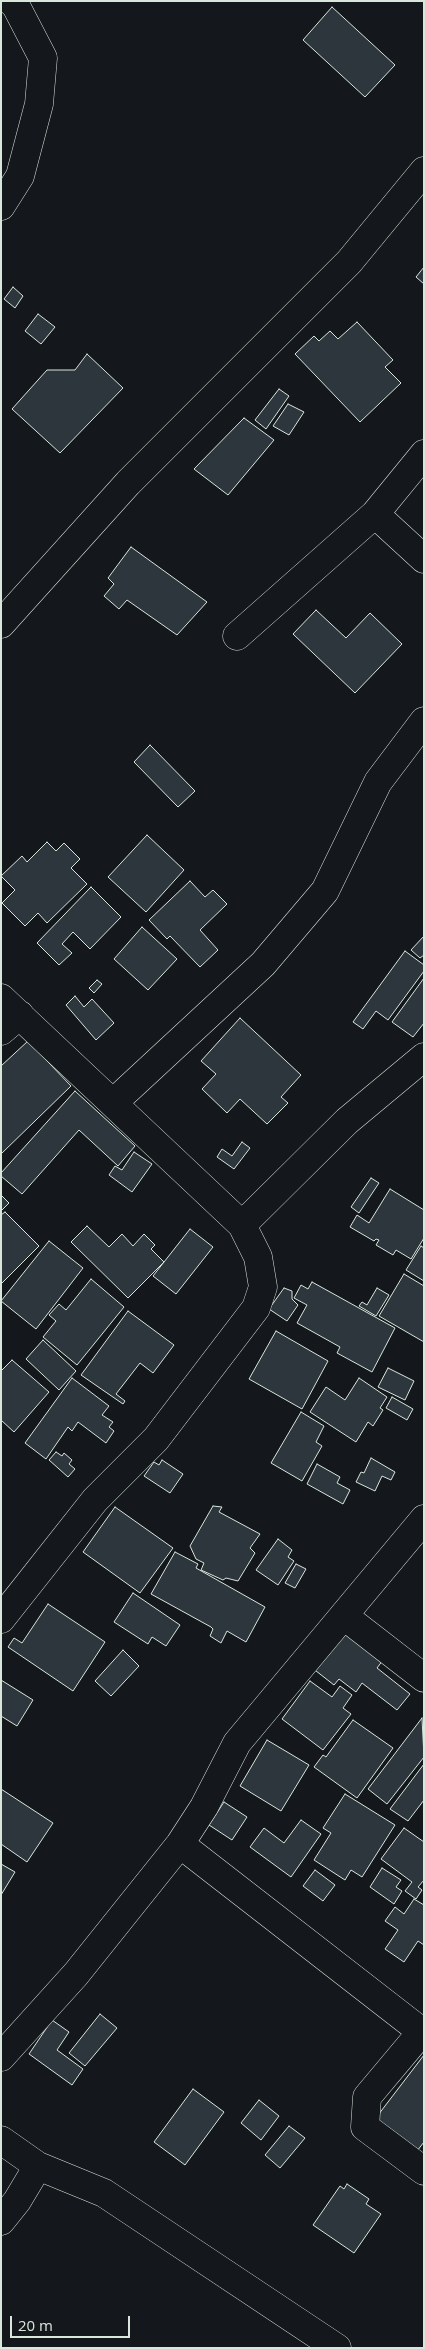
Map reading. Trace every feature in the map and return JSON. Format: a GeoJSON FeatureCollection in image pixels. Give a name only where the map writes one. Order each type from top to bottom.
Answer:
{"type":"FeatureCollection","features":[{"type":"Feature","properties":{"kind":"street"},"geometry":{"type":"LineString","coordinates":[[1,206],[20,176],[40,104],[43,58],[12,1]]}},
{"type":"Feature","properties":{"kind":"street"},"geometry":{"type":"LineString","coordinates":[[1,624],[128,483],[349,262],[424,171]]}},
{"type":"Feature","properties":{"kind":"street"},"geometry":{"type":"LineString","coordinates":[[237,636],[374,514],[424,454]]}},
{"type":"Feature","properties":{"kind":"street"},"geometry":{"type":"LineString","coordinates":[[374,514],[424,559]]}},
{"type":"Feature","properties":{"kind":"street"},"geometry":{"type":"LineString","coordinates":[[113,1104],[263,964],[324,891],[378,782],[424,720]]}},
{"type":"Feature","properties":{"kind":"street"},"geometry":{"type":"LineString","coordinates":[[1,1619],[95,1500],[156,1439],[256,1308],[264,1287],[258,1257],[242,1225],[113,1104],[7,1015]]}},
{"type":"Feature","properties":{"kind":"street"},"geometry":{"type":"LineString","coordinates":[[242,1225],[347,1121],[424,1057]]}},
{"type":"Feature","properties":{"kind":"street"},"geometry":{"type":"LineString","coordinates":[[1,2057],[76,1974],[180,1844],[204,1807],[237,1743],[424,1519]]}},
{"type":"Feature","properties":{"kind":"street"},"geometry":{"type":"LineString","coordinates":[[344,1616],[424,1678]]}},
{"type":"Feature","properties":{"kind":"street"},"geometry":{"type":"LineString","coordinates":[[180,1844],[423,2031],[367,2097],[365,2126],[424,2171]]}},
{"type":"Feature","properties":{"kind":"street"},"geometry":{"type":"LineString","coordinates":[[1,2140],[38,2166],[104,2193],[303,2338],[337,2348]]}},
{"type":"Feature","properties":{"kind":"street"},"geometry":{"type":"LineString","coordinates":[[1,2221],[17,2201],[38,2166]]}},
{"type":"Feature","properties":{"kind":"building"},"geometry":{"type":"Polygon","coordinates":[[[332,7],[395,65],[365,97],[303,40],[332,7]]]}},
{"type":"Feature","properties":{"kind":"building"},"geometry":{"type":"Polygon","coordinates":[[[424,267],[424,284],[416,277],[424,267]]]}},
{"type":"Feature","properties":{"kind":"building"},"geometry":{"type":"Polygon","coordinates":[[[13,287],[23,296],[15,308],[4,299],[13,287]]]}},
{"type":"Feature","properties":{"kind":"building"},"geometry":{"type":"Polygon","coordinates":[[[38,314],[55,327],[41,344],[25,331],[38,314]]]}},
{"type":"Feature","properties":{"kind":"building"},"geometry":{"type":"Polygon","coordinates":[[[357,322],[393,360],[385,367],[401,383],[360,422],[295,354],[314,336],[319,341],[330,331],[338,339],[357,322]]]}},
{"type":"Feature","properties":{"kind":"building"},"geometry":{"type":"Polygon","coordinates":[[[87,354],[123,388],[60,453],[12,409],[47,370],[75,370],[87,354]]]}},
{"type":"Feature","properties":{"kind":"building"},"geometry":{"type":"Polygon","coordinates":[[[279,389],[289,396],[266,429],[255,420],[279,389]]]}},
{"type":"Feature","properties":{"kind":"building"},"geometry":{"type":"Polygon","coordinates":[[[288,404],[304,412],[289,435],[273,426],[288,404]]]}},
{"type":"Feature","properties":{"kind":"building"},"geometry":{"type":"Polygon","coordinates":[[[244,418],[274,440],[228,495],[194,469],[244,418]]]}},
{"type":"Feature","properties":{"kind":"building"},"geometry":{"type":"Polygon","coordinates":[[[131,547],[207,602],[177,635],[127,600],[119,609],[104,596],[114,584],[108,578],[131,547]]]}},
{"type":"Feature","properties":{"kind":"building"},"geometry":{"type":"Polygon","coordinates":[[[316,610],[346,638],[370,613],[402,644],[355,693],[293,634],[316,610]]]}},
{"type":"Feature","properties":{"kind":"building"},"geometry":{"type":"Polygon","coordinates":[[[150,745],[195,791],[178,807],[134,762],[150,745]]]}},
{"type":"Feature","properties":{"kind":"building"},"geometry":{"type":"Polygon","coordinates":[[[147,835],[184,870],[146,912],[108,877],[147,835]]]}},
{"type":"Feature","properties":{"kind":"building"},"geometry":{"type":"Polygon","coordinates":[[[47,842],[56,851],[64,843],[80,859],[71,868],[87,884],[47,923],[38,913],[25,926],[2,903],[15,890],[1,876],[22,856],[27,862],[47,842]]]}},
{"type":"Feature","properties":{"kind":"building"},"geometry":{"type":"Polygon","coordinates":[[[190,881],[205,897],[213,890],[227,904],[200,930],[218,950],[200,967],[170,936],[167,939],[149,920],[190,881]]]}},
{"type":"Feature","properties":{"kind":"building"},"geometry":{"type":"Polygon","coordinates":[[[91,887],[121,917],[90,949],[73,932],[62,944],[72,953],[59,965],[37,943],[91,887]]]}},
{"type":"Feature","properties":{"kind":"building"},"geometry":{"type":"Polygon","coordinates":[[[142,927],[177,959],[148,990],[114,959],[142,927]]]}},
{"type":"Feature","properties":{"kind":"building"},"geometry":{"type":"Polygon","coordinates":[[[424,936],[424,955],[420,958],[411,950],[424,936]]]}},
{"type":"Feature","properties":{"kind":"building"},"geometry":{"type":"Polygon","coordinates":[[[405,951],[424,965],[424,971],[388,1020],[376,1011],[363,1029],[353,1022],[405,951]]]}},
{"type":"Feature","properties":{"kind":"building"},"geometry":{"type":"Polygon","coordinates":[[[424,978],[424,1023],[413,1037],[392,1022],[424,978]]]}},
{"type":"Feature","properties":{"kind":"building"},"geometry":{"type":"Polygon","coordinates":[[[97,980],[102,984],[94,993],[89,988],[97,980]]]}},
{"type":"Feature","properties":{"kind":"building"},"geometry":{"type":"Polygon","coordinates":[[[75,996],[84,1007],[92,999],[114,1023],[96,1040],[66,1005],[75,996]]]}},
{"type":"Feature","properties":{"kind":"building"},"geometry":{"type":"Polygon","coordinates":[[[240,1018],[301,1075],[281,1097],[288,1103],[267,1124],[240,1099],[227,1113],[202,1089],[216,1074],[201,1061],[240,1018]]]}},
{"type":"Feature","properties":{"kind":"building"},"geometry":{"type":"Polygon","coordinates":[[[28,1041],[71,1086],[1,1154],[1,1066],[28,1041]]]}},
{"type":"Feature","properties":{"kind":"building"},"geometry":{"type":"Polygon","coordinates":[[[75,1091],[135,1146],[118,1166],[79,1130],[22,1194],[1,1176],[1,1173],[75,1091]]]}},
{"type":"Feature","properties":{"kind":"building"},"geometry":{"type":"Polygon","coordinates":[[[242,1142],[250,1148],[234,1169],[217,1157],[222,1149],[232,1156],[242,1142]]]}},
{"type":"Feature","properties":{"kind":"building"},"geometry":{"type":"Polygon","coordinates":[[[134,1152],[152,1164],[132,1192],[109,1175],[115,1166],[122,1170],[134,1152]]]}},
{"type":"Feature","properties":{"kind":"building"},"geometry":{"type":"Polygon","coordinates":[[[371,1178],[379,1183],[359,1213],[351,1207],[371,1178]]]}},
{"type":"Feature","properties":{"kind":"building"},"geometry":{"type":"Polygon","coordinates":[[[390,1189],[424,1210],[424,1238],[411,1259],[396,1250],[393,1255],[376,1245],[379,1240],[376,1239],[374,1241],[350,1227],[357,1215],[369,1223],[390,1189]]]}},
{"type":"Feature","properties":{"kind":"building"},"geometry":{"type":"Polygon","coordinates":[[[1,1195],[9,1203],[1,1211],[1,1195]]]}},
{"type":"Feature","properties":{"kind":"building"},"geometry":{"type":"Polygon","coordinates":[[[5,1212],[39,1246],[1,1284],[1,1215],[5,1212]]]}},
{"type":"Feature","properties":{"kind":"building"},"geometry":{"type":"Polygon","coordinates":[[[87,1226],[109,1247],[122,1234],[133,1246],[144,1234],[155,1245],[151,1249],[164,1262],[128,1298],[71,1242],[87,1226]]]}},
{"type":"Feature","properties":{"kind":"building"},"geometry":{"type":"Polygon","coordinates":[[[190,1229],[213,1247],[176,1294],[153,1276],[190,1229]]]}},
{"type":"Feature","properties":{"kind":"building"},"geometry":{"type":"Polygon","coordinates":[[[49,1241],[83,1268],[36,1329],[1,1301],[49,1241]]]}},
{"type":"Feature","properties":{"kind":"building"},"geometry":{"type":"Polygon","coordinates":[[[421,1246],[424,1248],[424,1281],[406,1270],[421,1246]]]}},
{"type":"Feature","properties":{"kind":"building"},"geometry":{"type":"Polygon","coordinates":[[[404,1274],[424,1286],[424,1342],[379,1316],[404,1274]]]}},
{"type":"Feature","properties":{"kind":"building"},"geometry":{"type":"Polygon","coordinates":[[[91,1279],[124,1307],[77,1365],[43,1337],[56,1321],[49,1315],[59,1304],[66,1310],[91,1279]]]}},
{"type":"Feature","properties":{"kind":"building"},"geometry":{"type":"Polygon","coordinates":[[[312,1282],[395,1328],[372,1372],[337,1353],[340,1347],[297,1323],[307,1305],[294,1298],[301,1285],[308,1289],[312,1282]]]}},
{"type":"Feature","properties":{"kind":"building"},"geometry":{"type":"Polygon","coordinates":[[[284,1288],[292,1291],[292,1299],[298,1305],[287,1321],[269,1309],[284,1288]]]}},
{"type":"Feature","properties":{"kind":"building"},"geometry":{"type":"Polygon","coordinates":[[[377,1288],[389,1295],[376,1316],[359,1306],[362,1302],[367,1305],[377,1288]]]}},
{"type":"Feature","properties":{"kind":"building"},"geometry":{"type":"Polygon","coordinates":[[[128,1311],[174,1345],[153,1373],[140,1363],[116,1394],[125,1401],[123,1404],[81,1375],[128,1311]]]}},
{"type":"Feature","properties":{"kind":"building"},"geometry":{"type":"Polygon","coordinates":[[[276,1331],[328,1361],[302,1409],[249,1379],[276,1331]]]}},
{"type":"Feature","properties":{"kind":"building"},"geometry":{"type":"Polygon","coordinates":[[[43,1340],[76,1371],[59,1390],[26,1359],[43,1340]]]}},
{"type":"Feature","properties":{"kind":"building"},"geometry":{"type":"Polygon","coordinates":[[[12,1360],[49,1392],[14,1432],[1,1420],[1,1371],[12,1360]]]}},
{"type":"Feature","properties":{"kind":"building"},"geometry":{"type":"Polygon","coordinates":[[[388,1368],[414,1381],[405,1400],[378,1387],[388,1368]]]}},
{"type":"Feature","properties":{"kind":"building"},"geometry":{"type":"Polygon","coordinates":[[[72,1378],[109,1406],[102,1415],[113,1422],[109,1427],[114,1431],[106,1443],[78,1422],[72,1431],[68,1427],[46,1459],[25,1443],[72,1378]]]}},
{"type":"Feature","properties":{"kind":"building"},"geometry":{"type":"Polygon","coordinates":[[[359,1378],[387,1397],[380,1408],[383,1410],[373,1426],[368,1422],[356,1442],[310,1412],[326,1387],[345,1400],[359,1378]]]}},
{"type":"Feature","properties":{"kind":"building"},"geometry":{"type":"Polygon","coordinates":[[[392,1397],[413,1409],[407,1420],[386,1408],[392,1397]]]}},
{"type":"Feature","properties":{"kind":"building"},"geometry":{"type":"Polygon","coordinates":[[[301,1412],[324,1426],[316,1442],[322,1446],[302,1481],[271,1463],[301,1412]]]}},
{"type":"Feature","properties":{"kind":"building"},"geometry":{"type":"Polygon","coordinates":[[[56,1452],[62,1456],[64,1453],[72,1460],[69,1464],[75,1469],[68,1477],[49,1460],[56,1452]]]}},
{"type":"Feature","properties":{"kind":"building"},"geometry":{"type":"Polygon","coordinates":[[[371,1458],[395,1472],[391,1480],[382,1476],[375,1491],[356,1482],[361,1472],[364,1473],[371,1458]]]}},
{"type":"Feature","properties":{"kind":"building"},"geometry":{"type":"Polygon","coordinates":[[[162,1460],[183,1474],[170,1493],[144,1476],[154,1462],[159,1465],[162,1460]]]}},
{"type":"Feature","properties":{"kind":"building"},"geometry":{"type":"Polygon","coordinates":[[[317,1464],[340,1477],[337,1483],[350,1490],[343,1504],[307,1484],[317,1464]]]}},
{"type":"Feature","properties":{"kind":"building"},"geometry":{"type":"Polygon","coordinates":[[[213,1506],[222,1507],[219,1512],[260,1534],[250,1548],[255,1553],[238,1581],[226,1578],[223,1580],[201,1570],[204,1563],[196,1559],[190,1546],[213,1506]]]}},
{"type":"Feature","properties":{"kind":"building"},"geometry":{"type":"Polygon","coordinates":[[[115,1507],[173,1548],[140,1593],[83,1552],[115,1507]]]}},
{"type":"Feature","properties":{"kind":"building"},"geometry":{"type":"Polygon","coordinates":[[[278,1539],[292,1550],[288,1557],[294,1561],[278,1585],[256,1570],[278,1539]]]}},
{"type":"Feature","properties":{"kind":"building"},"geometry":{"type":"Polygon","coordinates":[[[175,1552],[198,1564],[196,1568],[265,1607],[246,1642],[227,1631],[221,1643],[210,1636],[213,1629],[211,1627],[151,1594],[175,1552]]]}},
{"type":"Feature","properties":{"kind":"building"},"geometry":{"type":"Polygon","coordinates":[[[296,1564],[306,1569],[295,1588],[285,1583],[296,1564]]]}},
{"type":"Feature","properties":{"kind":"building"},"geometry":{"type":"Polygon","coordinates":[[[133,1593],[180,1625],[166,1646],[152,1637],[148,1644],[114,1622],[133,1593]]]}},
{"type":"Feature","properties":{"kind":"building"},"geometry":{"type":"Polygon","coordinates":[[[48,1604],[105,1642],[73,1691],[8,1647],[14,1638],[22,1643],[48,1604]]]}},
{"type":"Feature","properties":{"kind":"building"},"geometry":{"type":"Polygon","coordinates":[[[341,1628],[383,1660],[377,1668],[410,1694],[397,1710],[362,1683],[356,1692],[339,1679],[334,1685],[311,1667],[341,1628]]]}},
{"type":"Feature","properties":{"kind":"building"},"geometry":{"type":"Polygon","coordinates":[[[123,1650],[139,1666],[111,1696],[95,1681],[123,1650]]]}},
{"type":"Feature","properties":{"kind":"building"},"geometry":{"type":"Polygon","coordinates":[[[1,1680],[33,1700],[17,1726],[1,1716],[1,1680]]]}},
{"type":"Feature","properties":{"kind":"building"},"geometry":{"type":"Polygon","coordinates":[[[310,1681],[332,1697],[340,1686],[352,1695],[343,1708],[351,1714],[323,1750],[282,1719],[310,1681]]]}},
{"type":"Feature","properties":{"kind":"building"},"geometry":{"type":"Polygon","coordinates":[[[422,1718],[424,1757],[387,1804],[368,1789],[422,1718]]]}},
{"type":"Feature","properties":{"kind":"building"},"geometry":{"type":"Polygon","coordinates":[[[353,1720],[393,1748],[357,1798],[314,1767],[323,1755],[326,1757],[353,1720]]]}},
{"type":"Feature","properties":{"kind":"building"},"geometry":{"type":"Polygon","coordinates":[[[267,1740],[309,1765],[281,1811],[240,1786],[267,1740]]]}},
{"type":"Feature","properties":{"kind":"building"},"geometry":{"type":"Polygon","coordinates":[[[424,1764],[424,1800],[408,1821],[390,1809],[424,1764]]]}},
{"type":"Feature","properties":{"kind":"building"},"geometry":{"type":"Polygon","coordinates":[[[1,1789],[53,1823],[27,1862],[1,1844],[1,1789]]]}},
{"type":"Feature","properties":{"kind":"building"},"geometry":{"type":"Polygon","coordinates":[[[345,1794],[395,1825],[362,1877],[351,1870],[345,1880],[314,1860],[331,1833],[323,1828],[345,1794]]]}},
{"type":"Feature","properties":{"kind":"building"},"geometry":{"type":"Polygon","coordinates":[[[224,1802],[247,1817],[232,1840],[209,1825],[224,1802]]]}},
{"type":"Feature","properties":{"kind":"building"},"geometry":{"type":"Polygon","coordinates":[[[301,1820],[321,1834],[291,1877],[250,1847],[264,1828],[284,1843],[301,1820]]]}},
{"type":"Feature","properties":{"kind":"building"},"geometry":{"type":"Polygon","coordinates":[[[404,1828],[424,1842],[424,1880],[418,1887],[422,1890],[416,1899],[405,1891],[412,1882],[381,1859],[404,1828]]]}},
{"type":"Feature","properties":{"kind":"building"},"geometry":{"type":"Polygon","coordinates":[[[1,1864],[15,1872],[1,1895],[1,1864]]]}},
{"type":"Feature","properties":{"kind":"building"},"geometry":{"type":"Polygon","coordinates":[[[382,1868],[401,1880],[396,1887],[402,1891],[394,1904],[370,1887],[382,1868]]]}},
{"type":"Feature","properties":{"kind":"building"},"geometry":{"type":"Polygon","coordinates":[[[315,1870],[335,1885],[323,1901],[303,1886],[315,1870]]]}},
{"type":"Feature","properties":{"kind":"building"},"geometry":{"type":"Polygon","coordinates":[[[414,1899],[424,1905],[424,1945],[418,1941],[404,1962],[385,1949],[398,1930],[385,1921],[395,1907],[404,1914],[414,1899]]]}},
{"type":"Feature","properties":{"kind":"building"},"geometry":{"type":"Polygon","coordinates":[[[100,2014],[117,2028],[85,2066],[69,2053],[100,2014]]]}},
{"type":"Feature","properties":{"kind":"building"},"geometry":{"type":"Polygon","coordinates":[[[52,2020],[69,2032],[57,2050],[83,2069],[72,2085],[29,2054],[52,2020]]]}},
{"type":"Feature","properties":{"kind":"building"},"geometry":{"type":"Polygon","coordinates":[[[424,2055],[424,2142],[417,2151],[375,2119],[424,2055]]]}},
{"type":"Feature","properties":{"kind":"building"},"geometry":{"type":"Polygon","coordinates":[[[193,2089],[224,2112],[185,2165],[154,2142],[193,2089]]]}},
{"type":"Feature","properties":{"kind":"building"},"geometry":{"type":"Polygon","coordinates":[[[259,2100],[279,2116],[261,2140],[241,2123],[259,2100]]]}},
{"type":"Feature","properties":{"kind":"building"},"geometry":{"type":"Polygon","coordinates":[[[289,2126],[305,2138],[280,2168],[265,2155],[289,2126]]]}},
{"type":"Feature","properties":{"kind":"building"},"geometry":{"type":"Polygon","coordinates":[[[347,2184],[369,2199],[366,2204],[381,2214],[354,2253],[313,2225],[340,2186],[344,2189],[347,2184]]]}}]}
